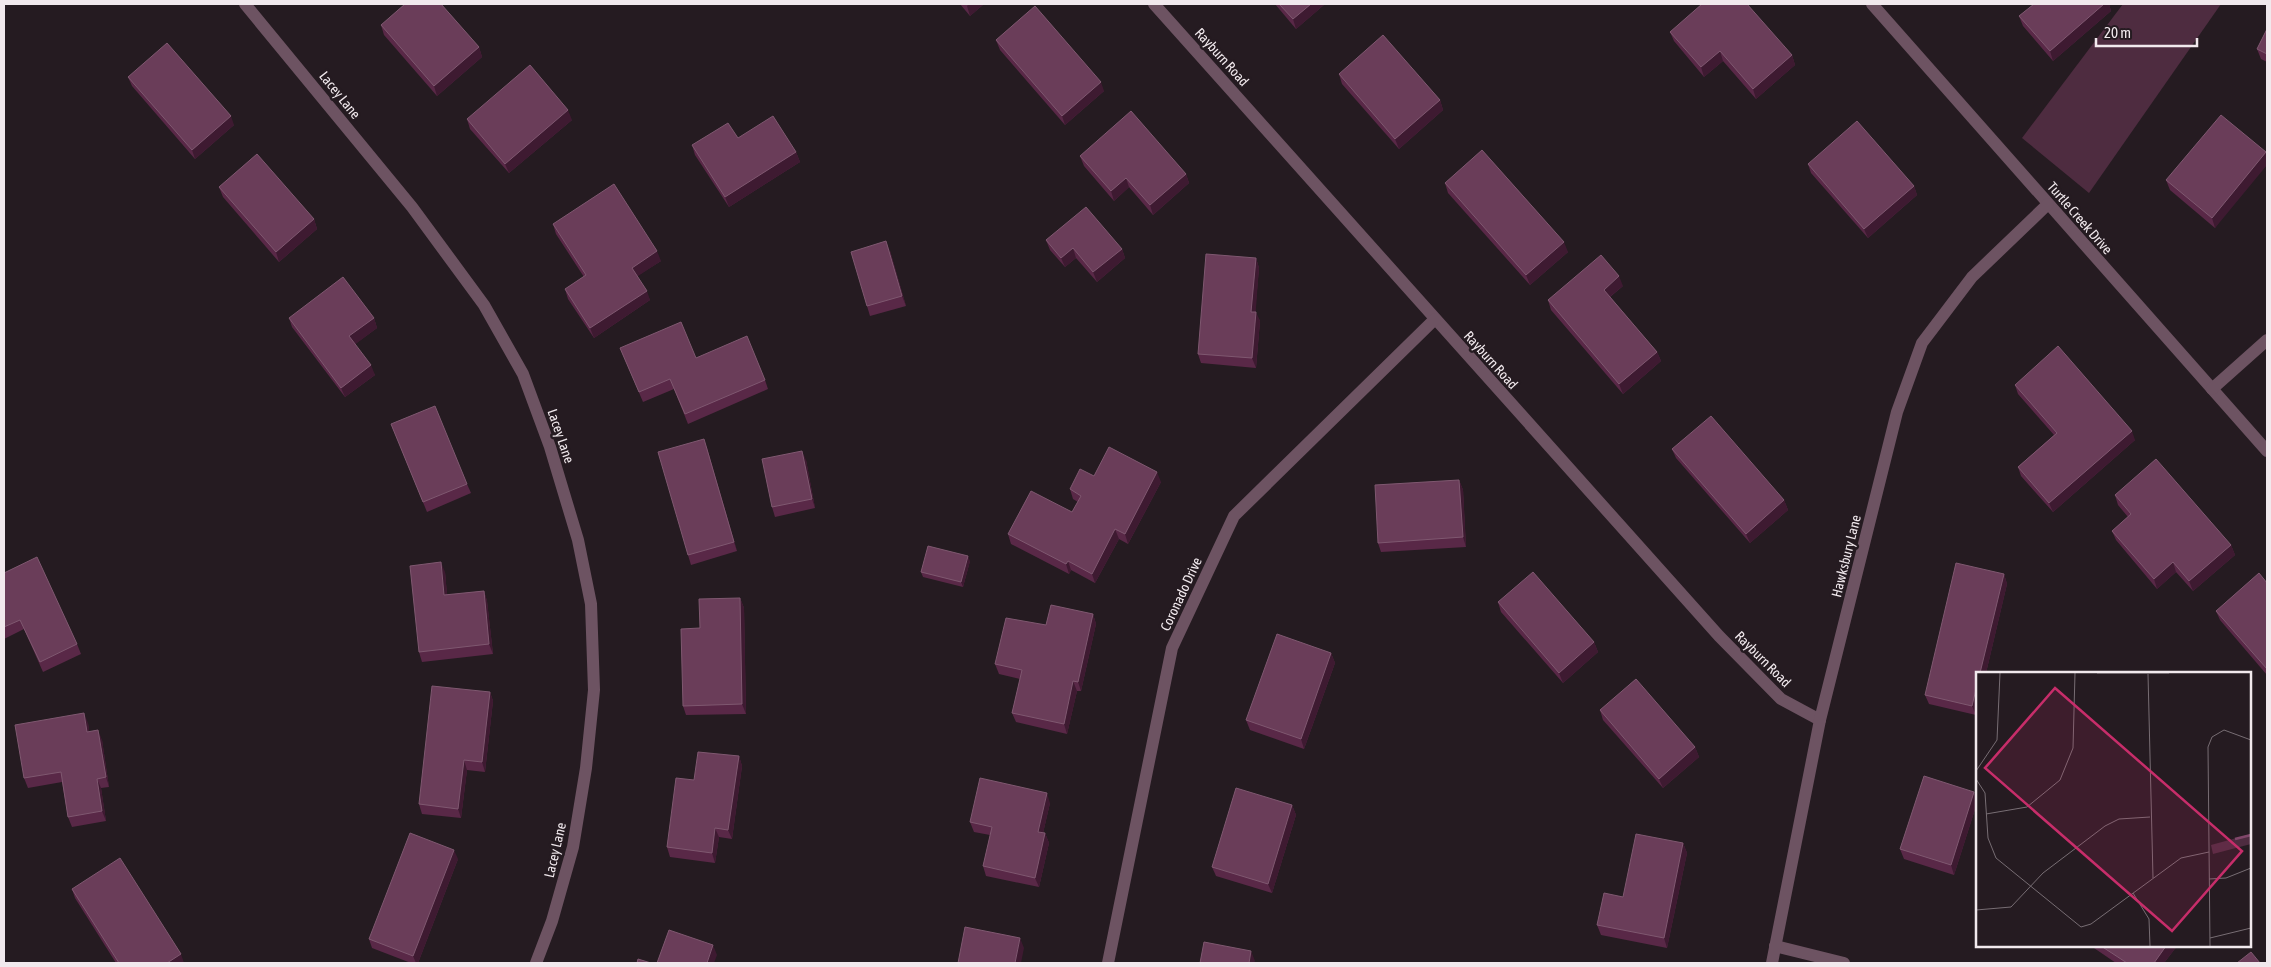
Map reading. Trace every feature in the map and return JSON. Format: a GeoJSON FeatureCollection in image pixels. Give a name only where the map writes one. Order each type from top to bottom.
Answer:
{"type":"FeatureCollection","features":[{"type":"Feature","properties":{"kind":"street","name":"Lacey Lane"},"geometry":{"type":"LineString","coordinates":[[245,4],[412,207],[484,305],[523,374],[550,447],[578,540],[591,604],[594,690],[586,768],[573,846],[552,921],[536,963]]}},
{"type":"Feature","properties":{"kind":"street","name":"Rayburn Road"},"geometry":{"type":"LineString","coordinates":[[1154,4],[1719,636],[1781,699],[1820,720]]}},
{"type":"Feature","properties":{"kind":"street","name":"Turtle Creek Drive"},"geometry":{"type":"LineString","coordinates":[[1872,4],[2267,451]]}},
{"type":"Feature","properties":{"kind":"street","name":"Hawksbury Lane"},"geometry":{"type":"LineString","coordinates":[[1772,963],[1820,720],[1898,412],[1922,343],[1972,277],[2048,204]]}},
{"type":"Feature","properties":{"kind":"street","name":"Coronado Drive"},"geometry":{"type":"LineString","coordinates":[[1108,963],[1172,648],[1234,516],[1435,320]]}},
{"type":"Feature","properties":{"kind":"street"},"geometry":{"type":"LineString","coordinates":[[2212,389],[2267,340]]}},
{"type":"Feature","properties":{"kind":"street"},"geometry":{"type":"LineString","coordinates":[[1775,946],[1844,963]]}},
{"type":"Feature","properties":{"kind":"shaded area"},"geometry":{"type":"Polygon","coordinates":[[[2123,4],[2221,4],[2089,193],[2022,138],[2123,4]]]}},
{"type":"Feature","properties":{"kind":"building"},"geometry":{"type":"Polygon","coordinates":[[[405,4],[441,4],[479,47],[434,86],[381,25],[405,4]]]}},
{"type":"Feature","properties":{"kind":"building"},"geometry":{"type":"Polygon","coordinates":[[[1279,4],[1311,4],[1293,19],[1279,4]]]}},
{"type":"Feature","properties":{"kind":"building"},"geometry":{"type":"Polygon","coordinates":[[[1702,4],[1747,4],[1792,55],[1753,89],[1720,51],[1701,67],[1670,32],[1702,4]]]}},
{"type":"Feature","properties":{"kind":"building"},"geometry":{"type":"Polygon","coordinates":[[[2034,4],[2104,4],[2050,51],[2019,16],[2034,4]]]}},
{"type":"Feature","properties":{"kind":"building"},"geometry":{"type":"Polygon","coordinates":[[[1035,6],[1101,82],[1062,116],[996,40],[1035,6]]]}},
{"type":"Feature","properties":{"kind":"building"},"geometry":{"type":"Polygon","coordinates":[[[2267,29],[2267,54],[2257,49],[2267,29]]]}},
{"type":"Feature","properties":{"kind":"building"},"geometry":{"type":"Polygon","coordinates":[[[1383,35],[1440,100],[1395,139],[1339,74],[1383,35]]]}},
{"type":"Feature","properties":{"kind":"building"},"geometry":{"type":"Polygon","coordinates":[[[167,43],[231,116],[192,150],[128,77],[167,43]]]}},
{"type":"Feature","properties":{"kind":"building"},"geometry":{"type":"Polygon","coordinates":[[[530,65],[568,110],[505,164],[467,119],[530,65]]]}},
{"type":"Feature","properties":{"kind":"building"},"geometry":{"type":"Polygon","coordinates":[[[1131,111],[1186,174],[1150,205],[1126,178],[1111,191],[1080,156],[1131,111]]]}},
{"type":"Feature","properties":{"kind":"building"},"geometry":{"type":"Polygon","coordinates":[[[2221,115],[2266,152],[2212,218],[2166,180],[2221,115]]]}},
{"type":"Feature","properties":{"kind":"building"},"geometry":{"type":"Polygon","coordinates":[[[773,116],[796,152],[725,197],[692,145],[728,123],[738,138],[773,116]]]}},
{"type":"Feature","properties":{"kind":"building"},"geometry":{"type":"Polygon","coordinates":[[[1857,121],[1914,186],[1864,229],[1808,164],[1857,121]]]}},
{"type":"Feature","properties":{"kind":"building"},"geometry":{"type":"Polygon","coordinates":[[[1482,150],[1564,242],[1526,275],[1445,183],[1482,150]]]}},
{"type":"Feature","properties":{"kind":"building"},"geometry":{"type":"Polygon","coordinates":[[[257,154],[314,219],[276,252],[219,187],[257,154]]]}},
{"type":"Feature","properties":{"kind":"building"},"geometry":{"type":"Polygon","coordinates":[[[614,184],[657,251],[632,268],[647,291],[590,328],[565,289],[586,275],[553,224],[614,184]]]}},
{"type":"Feature","properties":{"kind":"building"},"geometry":{"type":"Polygon","coordinates":[[[1086,207],[1122,249],[1093,272],[1073,248],[1061,258],[1046,240],[1086,207]]]}},
{"type":"Feature","properties":{"kind":"building"},"geometry":{"type":"Polygon","coordinates":[[[886,241],[902,296],[867,306],[851,252],[886,241]]]}},
{"type":"Feature","properties":{"kind":"building"},"geometry":{"type":"Polygon","coordinates":[[[1206,254],[1256,258],[1251,312],[1256,312],[1252,358],[1198,354],[1206,254]]]}},
{"type":"Feature","properties":{"kind":"building"},"geometry":{"type":"Polygon","coordinates":[[[1601,255],[1619,276],[1604,290],[1657,352],[1619,384],[1548,300],[1601,255]]]}},
{"type":"Feature","properties":{"kind":"building"},"geometry":{"type":"Polygon","coordinates":[[[343,277],[374,318],[349,336],[371,365],[341,388],[289,318],[343,277]]]}},
{"type":"Feature","properties":{"kind":"building"},"geometry":{"type":"Polygon","coordinates":[[[681,322],[696,358],[747,336],[765,380],[685,414],[670,379],[639,392],[620,348],[681,322]]]}},
{"type":"Feature","properties":{"kind":"building"},"geometry":{"type":"Polygon","coordinates":[[[2058,346],[2132,431],[2049,503],[2018,467],[2057,433],[2015,385],[2058,346]]]}},
{"type":"Feature","properties":{"kind":"building"},"geometry":{"type":"Polygon","coordinates":[[[435,406],[467,484],[423,502],[391,424],[435,406]]]}},
{"type":"Feature","properties":{"kind":"building"},"geometry":{"type":"Polygon","coordinates":[[[1711,416],[1784,500],[1746,534],[1672,449],[1711,416]]]}},
{"type":"Feature","properties":{"kind":"building"},"geometry":{"type":"Polygon","coordinates":[[[704,439],[734,542],[688,555],[658,452],[704,439]]]}},
{"type":"Feature","properties":{"kind":"building"},"geometry":{"type":"Polygon","coordinates":[[[1109,447],[1157,472],[1125,534],[1115,529],[1092,574],[1068,561],[1066,564],[1008,534],[1031,491],[1072,512],[1081,496],[1070,489],[1080,469],[1094,476],[1109,447]]]}},
{"type":"Feature","properties":{"kind":"building"},"geometry":{"type":"Polygon","coordinates":[[[802,451],[812,499],[772,507],[762,459],[802,451]]]}},
{"type":"Feature","properties":{"kind":"building"},"geometry":{"type":"Polygon","coordinates":[[[2156,459],[2231,545],[2189,581],[2173,562],[2154,579],[2112,531],[2131,514],[2115,495],[2156,459]]]}},
{"type":"Feature","properties":{"kind":"building"},"geometry":{"type":"Polygon","coordinates":[[[1459,480],[1463,537],[1378,543],[1375,485],[1459,480]]]}},
{"type":"Feature","properties":{"kind":"building"},"geometry":{"type":"Polygon","coordinates":[[[928,546],[968,556],[961,582],[921,572],[928,546]]]}},
{"type":"Feature","properties":{"kind":"building"},"geometry":{"type":"Polygon","coordinates":[[[37,557],[77,644],[40,662],[20,620],[4,627],[4,573],[37,557]]]}},
{"type":"Feature","properties":{"kind":"building"},"geometry":{"type":"Polygon","coordinates":[[[441,562],[444,595],[484,591],[489,644],[419,652],[410,566],[441,562]]]}},
{"type":"Feature","properties":{"kind":"building"},"geometry":{"type":"Polygon","coordinates":[[[1956,563],[2004,574],[1980,672],[1976,672],[1976,689],[1972,706],[1925,695],[1956,563]]]}},
{"type":"Feature","properties":{"kind":"building"},"geometry":{"type":"Polygon","coordinates":[[[1533,572],[1594,642],[1559,673],[1498,602],[1533,572]]]}},
{"type":"Feature","properties":{"kind":"building"},"geometry":{"type":"Polygon","coordinates":[[[2259,573],[2267,583],[2267,669],[2216,611],[2259,573]]]}},
{"type":"Feature","properties":{"kind":"building"},"geometry":{"type":"Polygon","coordinates":[[[740,598],[742,704],[683,706],[681,629],[700,628],[699,599],[740,598]]]}},
{"type":"Feature","properties":{"kind":"building"},"geometry":{"type":"Polygon","coordinates":[[[1051,605],[1093,614],[1078,682],[1073,681],[1064,724],[1012,713],[1022,670],[995,664],[1006,618],[1046,625],[1051,605]]]}},
{"type":"Feature","properties":{"kind":"building"},"geometry":{"type":"Polygon","coordinates":[[[1277,634],[1331,653],[1301,739],[1246,720],[1277,634]]]}},
{"type":"Feature","properties":{"kind":"building"},"geometry":{"type":"Polygon","coordinates":[[[1636,679],[1695,747],[1659,779],[1600,710],[1636,679]]]}},
{"type":"Feature","properties":{"kind":"building"},"geometry":{"type":"Polygon","coordinates":[[[432,686],[490,692],[482,762],[464,760],[458,809],[419,804],[432,686]]]}},
{"type":"Feature","properties":{"kind":"building"},"geometry":{"type":"Polygon","coordinates":[[[84,713],[87,732],[98,730],[106,777],[97,779],[102,811],[68,817],[61,772],[24,778],[15,725],[84,713]]]}},
{"type":"Feature","properties":{"kind":"building"},"geometry":{"type":"Polygon","coordinates":[[[698,752],[739,756],[728,830],[715,828],[712,853],[667,847],[676,778],[694,780],[698,752]]]}},
{"type":"Feature","properties":{"kind":"building"},"geometry":{"type":"Polygon","coordinates":[[[1924,776],[1974,792],[1951,865],[1900,849],[1924,776]]]}},
{"type":"Feature","properties":{"kind":"building"},"geometry":{"type":"Polygon","coordinates":[[[980,778],[1047,793],[1038,832],[1045,833],[1035,878],[983,866],[992,827],[970,822],[980,778]]]}},
{"type":"Feature","properties":{"kind":"building"},"geometry":{"type":"Polygon","coordinates":[[[1236,788],[1292,805],[1268,884],[1212,867],[1236,788]]]}},
{"type":"Feature","properties":{"kind":"building"},"geometry":{"type":"Polygon","coordinates":[[[410,833],[454,850],[413,956],[369,939],[410,833]]]}},
{"type":"Feature","properties":{"kind":"building"},"geometry":{"type":"Polygon","coordinates":[[[1636,834],[1683,843],[1664,938],[1597,925],[1604,893],[1623,897],[1636,834]]]}},
{"type":"Feature","properties":{"kind":"building"},"geometry":{"type":"Polygon","coordinates":[[[120,858],[181,954],[167,963],[119,963],[72,889],[120,858]]]}},
{"type":"Feature","properties":{"kind":"building"},"geometry":{"type":"Polygon","coordinates":[[[965,927],[1020,938],[1015,963],[958,963],[965,927]]]}},
{"type":"Feature","properties":{"kind":"building"},"geometry":{"type":"Polygon","coordinates":[[[669,930],[713,945],[707,963],[657,963],[669,930]]]}},
{"type":"Feature","properties":{"kind":"building"},"geometry":{"type":"Polygon","coordinates":[[[1204,942],[1251,951],[1249,963],[1200,963],[1204,942]]]}},
{"type":"Feature","properties":{"kind":"building"},"geometry":{"type":"Polygon","coordinates":[[[2103,947],[2165,947],[2154,963],[2127,963],[2103,947]]]}},
{"type":"Feature","properties":{"kind":"building"},"geometry":{"type":"Polygon","coordinates":[[[2251,952],[2260,963],[2237,963],[2251,952]]]}},
{"type":"Feature","properties":{"kind":"building"},"geometry":{"type":"Polygon","coordinates":[[[638,959],[651,963],[637,963],[638,959]]]}}]}
